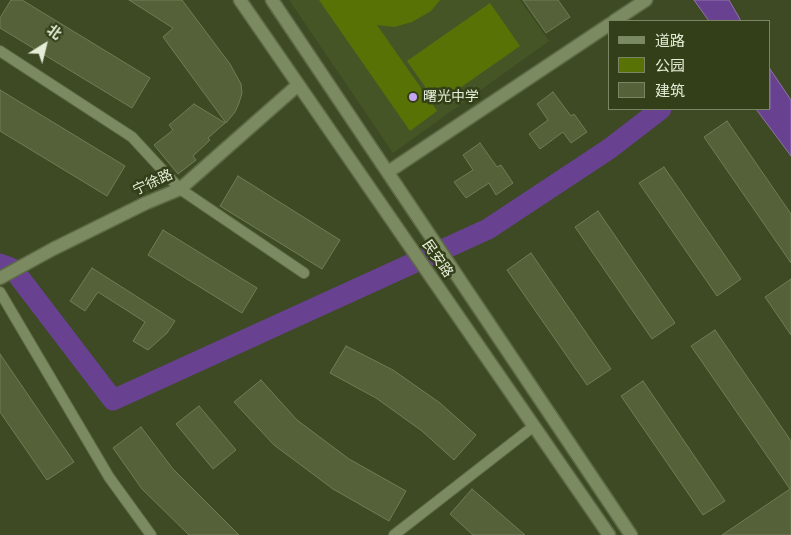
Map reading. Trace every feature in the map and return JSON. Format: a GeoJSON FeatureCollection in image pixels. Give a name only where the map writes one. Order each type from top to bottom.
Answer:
{"type":"FeatureCollection","features":[{"type":"Feature","properties":{"kind":"main road","name":"民安路"},"geometry":{"type":"LineString","coordinates":[[240,0],[609,535]]}},
{"type":"Feature","properties":{"kind":"main road","name":"民安路"},"geometry":{"type":"LineString","coordinates":[[272,0],[631,535]]}},
{"type":"Feature","properties":{"kind":"main road"},"geometry":{"type":"LineString","coordinates":[[616,20],[646,0]]}},
{"type":"Feature","properties":{"kind":"main road"},"geometry":{"type":"LineString","coordinates":[[388,172],[608,25]]}},
{"type":"Feature","properties":{"kind":"main road","name":"宁徐路"},"geometry":{"type":"LineString","coordinates":[[1,277],[52,249],[146,203],[180,189],[298,85]]}},
{"type":"Feature","properties":{"kind":"lane"},"geometry":{"type":"LineString","coordinates":[[0,51],[132,137],[180,189],[304,273]]}},
{"type":"Feature","properties":{"kind":"lane"},"geometry":{"type":"LineString","coordinates":[[0,292],[109,477],[151,535]]}},
{"type":"Feature","properties":{"kind":"lane"},"geometry":{"type":"LineString","coordinates":[[394,535],[534,426]]}},
{"type":"Feature","properties":{"kind":"shaded area","name":"曙光中学"},"geometry":{"type":"Polygon","coordinates":[[[289,0],[520,0],[549,41],[393,153],[289,0]]]}},
{"type":"Feature","properties":{"kind":"shaded area"},"geometry":{"type":"Polygon","coordinates":[[[694,0],[729,0],[740,20],[708,20],[694,0]]]}},
{"type":"Feature","properties":{"kind":"shaded area"},"geometry":{"type":"Polygon","coordinates":[[[771,70],[791,100],[791,156],[757,110],[771,110],[771,70]]]}},
{"type":"Feature","properties":{"kind":"green space"},"geometry":{"type":"Polygon","coordinates":[[[319,0],[440,0],[431,11],[412,22],[394,27],[377,25],[437,111],[410,131],[319,0]]]}},
{"type":"Feature","properties":{"kind":"green space"},"geometry":{"type":"Polygon","coordinates":[[[490,3],[520,46],[437,104],[407,61],[490,3]]]}},
{"type":"Feature","properties":{"kind":"building"},"geometry":{"type":"Polygon","coordinates":[[[11,0],[22,0],[150,78],[132,108],[0,28],[0,18],[11,0]]]}},
{"type":"Feature","properties":{"kind":"building"},"geometry":{"type":"Polygon","coordinates":[[[129,0],[182,0],[230,64],[241,84],[242,93],[239,103],[235,112],[226,123],[163,37],[173,28],[129,0]]]}},
{"type":"Feature","properties":{"kind":"building"},"geometry":{"type":"Polygon","coordinates":[[[523,0],[558,0],[570,17],[546,33],[523,0]]]}},
{"type":"Feature","properties":{"kind":"building"},"geometry":{"type":"Polygon","coordinates":[[[0,90],[125,166],[107,196],[0,131],[0,90]]]}},
{"type":"Feature","properties":{"kind":"building"},"geometry":{"type":"Polygon","coordinates":[[[553,92],[571,116],[574,114],[587,132],[571,143],[563,132],[540,149],[529,134],[548,120],[537,104],[553,92]]]}},
{"type":"Feature","properties":{"kind":"building"},"geometry":{"type":"Polygon","coordinates":[[[194,104],[225,123],[208,138],[210,140],[193,156],[196,160],[178,174],[154,145],[173,130],[169,125],[194,104]]]}},
{"type":"Feature","properties":{"kind":"building"},"geometry":{"type":"Polygon","coordinates":[[[727,121],[791,214],[791,263],[704,137],[727,121]]]}},
{"type":"Feature","properties":{"kind":"building"},"geometry":{"type":"Polygon","coordinates":[[[480,143],[497,167],[501,165],[513,183],[496,195],[489,183],[466,198],[454,182],[473,170],[463,155],[480,143]]]}},
{"type":"Feature","properties":{"kind":"building"},"geometry":{"type":"Polygon","coordinates":[[[664,167],[741,279],[717,296],[639,183],[664,167]]]}},
{"type":"Feature","properties":{"kind":"building"},"geometry":{"type":"Polygon","coordinates":[[[238,176],[340,240],[322,269],[220,206],[238,176]]]}},
{"type":"Feature","properties":{"kind":"building"},"geometry":{"type":"Polygon","coordinates":[[[598,211],[675,323],[652,339],[575,227],[598,211]]]}},
{"type":"Feature","properties":{"kind":"building"},"geometry":{"type":"Polygon","coordinates":[[[163,230],[257,288],[242,313],[148,255],[163,230]]]}},
{"type":"Feature","properties":{"kind":"building"},"geometry":{"type":"Polygon","coordinates":[[[531,253],[611,369],[587,385],[507,270],[531,253]]]}},
{"type":"Feature","properties":{"kind":"building"},"geometry":{"type":"Polygon","coordinates":[[[92,268],[175,321],[167,333],[148,350],[133,341],[145,322],[98,292],[85,311],[70,301],[92,268]]]}},
{"type":"Feature","properties":{"kind":"building"},"geometry":{"type":"Polygon","coordinates":[[[791,279],[791,335],[765,297],[791,279]]]}},
{"type":"Feature","properties":{"kind":"building"},"geometry":{"type":"Polygon","coordinates":[[[715,330],[791,441],[791,535],[722,535],[790,489],[691,346],[715,330]]]}},
{"type":"Feature","properties":{"kind":"building"},"geometry":{"type":"Polygon","coordinates":[[[346,346],[393,370],[440,403],[476,435],[454,460],[422,431],[376,398],[330,373],[346,346]]]}},
{"type":"Feature","properties":{"kind":"building"},"geometry":{"type":"Polygon","coordinates":[[[0,354],[74,462],[47,480],[0,412],[0,354]]]}},
{"type":"Feature","properties":{"kind":"building"},"geometry":{"type":"Polygon","coordinates":[[[261,380],[297,420],[349,459],[406,491],[389,521],[333,489],[274,445],[234,402],[261,380]]]}},
{"type":"Feature","properties":{"kind":"building"},"geometry":{"type":"Polygon","coordinates":[[[643,381],[725,501],[703,515],[621,396],[643,381]]]}},
{"type":"Feature","properties":{"kind":"building"},"geometry":{"type":"Polygon","coordinates":[[[199,406],[236,450],[213,469],[176,424],[199,406]]]}},
{"type":"Feature","properties":{"kind":"building"},"geometry":{"type":"Polygon","coordinates":[[[141,427],[173,469],[239,535],[189,535],[142,489],[113,448],[141,427]]]}},
{"type":"Feature","properties":{"kind":"building"},"geometry":{"type":"Polygon","coordinates":[[[472,489],[525,535],[473,535],[450,514],[472,489]]]}},
{"type":"Feature","properties":{"kind":"waterway"},"geometry":{"type":"LineString","coordinates":[[0,264],[13,269],[113,400],[488,229],[609,149],[660,110]]}},
{"type":"Feature","properties":{"kind":"place","name":"曙光中学"},"geometry":{"type":"Point","coordinates":[413,97]}}]}
